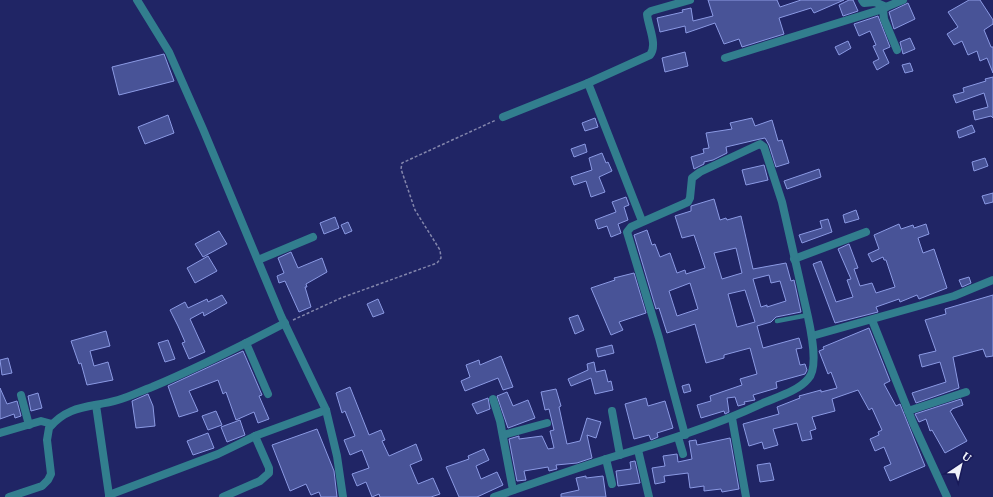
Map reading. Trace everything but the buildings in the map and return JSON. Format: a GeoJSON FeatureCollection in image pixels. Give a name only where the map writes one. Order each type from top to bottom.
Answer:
{"type":"FeatureCollection","features":[{"type":"Feature","properties":{"kind":"street"},"geometry":{"type":"LineString","coordinates":[[137,0],[169,52],[285,323],[326,410],[337,456],[343,497]]}},
{"type":"Feature","properties":{"kind":"street"},"geometry":{"type":"LineString","coordinates":[[504,117],[650,56],[653,50],[653,44],[647,14],[651,11],[690,0]]}},
{"type":"Feature","properties":{"kind":"street"},"geometry":{"type":"LineString","coordinates":[[862,0],[865,4],[875,2],[884,8]]}},
{"type":"Feature","properties":{"kind":"street"},"geometry":{"type":"LineString","coordinates":[[724,58],[884,8],[904,0]]}},
{"type":"Feature","properties":{"kind":"street"},"geometry":{"type":"LineString","coordinates":[[884,8],[884,19],[897,50]]}},
{"type":"Feature","properties":{"kind":"street"},"geometry":{"type":"LineString","coordinates":[[588,83],[642,221]]}},
{"type":"Feature","properties":{"kind":"street"},"geometry":{"type":"LineString","coordinates":[[494,497],[606,459],[681,436],[732,418],[798,387],[809,378],[813,369],[812,336],[808,315],[782,202],[764,147],[760,144],[700,172],[692,178],[690,198],[688,202],[642,221],[631,227],[627,232],[659,338],[681,436],[683,454]]}},
{"type":"Feature","properties":{"kind":"street"},"geometry":{"type":"LineString","coordinates":[[794,259],[866,232]]}},
{"type":"Feature","properties":{"kind":"street"},"geometry":{"type":"LineString","coordinates":[[258,260],[313,237]]}},
{"type":"Feature","properties":{"kind":"street"},"geometry":{"type":"LineString","coordinates":[[812,336],[954,296],[993,280]]}},
{"type":"Feature","properties":{"kind":"street"},"geometry":{"type":"LineString","coordinates":[[872,320],[908,411],[947,497]]}},
{"type":"Feature","properties":{"kind":"street"},"geometry":{"type":"LineString","coordinates":[[9,497],[42,486],[48,480],[51,474],[47,440],[49,428],[71,410],[88,405],[96,405],[118,400],[150,388],[214,360],[285,323]]}},
{"type":"Feature","properties":{"kind":"street"},"geometry":{"type":"LineString","coordinates":[[246,343],[268,394]]}},
{"type":"Feature","properties":{"kind":"street"},"geometry":{"type":"LineString","coordinates":[[908,411],[966,392]]}},
{"type":"Feature","properties":{"kind":"street"},"geometry":{"type":"LineString","coordinates":[[21,395],[29,425]]}},
{"type":"Feature","properties":{"kind":"street"},"geometry":{"type":"LineString","coordinates":[[493,399],[503,435],[513,490]]}},
{"type":"Feature","properties":{"kind":"street"},"geometry":{"type":"LineString","coordinates":[[96,405],[109,496],[218,454],[256,436],[326,410]]}},
{"type":"Feature","properties":{"kind":"street"},"geometry":{"type":"LineString","coordinates":[[612,411],[620,455]]}},
{"type":"Feature","properties":{"kind":"street"},"geometry":{"type":"LineString","coordinates":[[732,418],[746,497]]}},
{"type":"Feature","properties":{"kind":"street"},"geometry":{"type":"LineString","coordinates":[[0,433],[41,422],[52,424]]}},
{"type":"Feature","properties":{"kind":"street"},"geometry":{"type":"LineString","coordinates":[[503,435],[547,423]]}},
{"type":"Feature","properties":{"kind":"street"},"geometry":{"type":"LineString","coordinates":[[223,497],[260,481],[269,473],[270,468],[256,436]]}},
{"type":"Feature","properties":{"kind":"street"},"geometry":{"type":"LineString","coordinates":[[638,450],[650,497]]}},
{"type":"Feature","properties":{"kind":"street"},"geometry":{"type":"LineString","coordinates":[[606,459],[612,484]]}},
{"type":"Feature","properties":{"kind":"lane"},"geometry":{"type":"LineString","coordinates":[[777,321],[808,315]]}},
{"type":"Feature","properties":{"kind":"path"},"geometry":{"type":"LineString","coordinates":[[285,323],[341,298],[437,263],[441,258],[440,250],[415,210],[401,170],[402,163],[504,117]]}}]}
